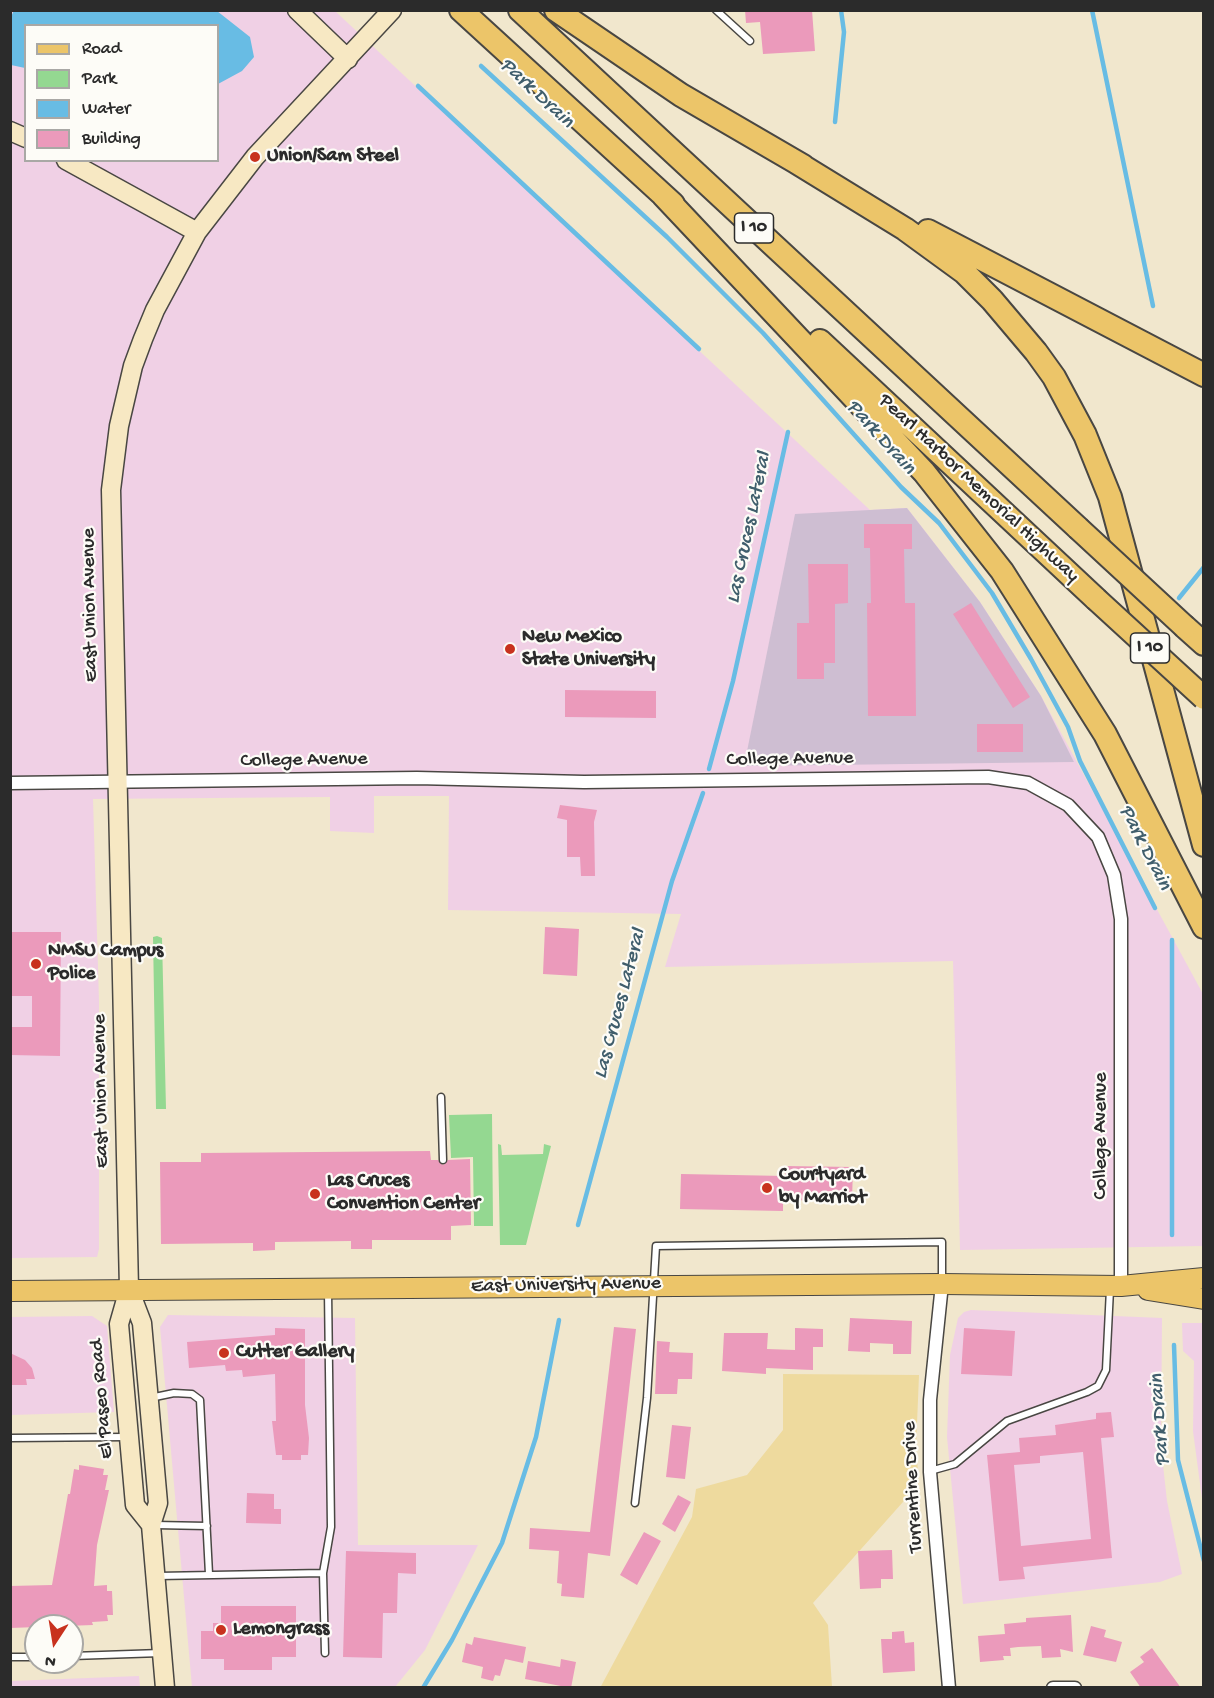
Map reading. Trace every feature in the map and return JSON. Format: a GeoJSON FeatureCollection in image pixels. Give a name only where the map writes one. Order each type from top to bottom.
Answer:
{"type":"FeatureCollection","features":[{"type":"Feature","properties":{"kind":"highway","name":"Pearl Harbor Memorial Highway"},"geometry":{"type":"LineString","coordinates":[[462,10],[1203,698]]}},
{"type":"Feature","properties":{"kind":"highway","name":"Pearl Harbor Memorial Highway"},"geometry":{"type":"LineString","coordinates":[[520,10],[1203,644]]}},
{"type":"Feature","properties":{"kind":"highway"},"geometry":{"type":"LineString","coordinates":[[556,10],[681,95],[905,229],[964,272],[992,300],[1054,377],[1085,435],[1110,497],[1203,845]]}},
{"type":"Feature","properties":{"kind":"highway"},"geometry":{"type":"LineString","coordinates":[[791,159],[1203,375]]}},
{"type":"Feature","properties":{"kind":"highway"},"geometry":{"type":"LineString","coordinates":[[663,195],[924,472],[995,561],[1027,607],[1105,734],[1203,927]]}},
{"type":"Feature","properties":{"kind":"main road","name":"East University Avenue"},"geometry":{"type":"LineString","coordinates":[[10,1291],[655,1285],[1116,1286],[1203,1278]]}},
{"type":"Feature","properties":{"kind":"main road","name":"East University Avenue"},"geometry":{"type":"LineString","coordinates":[[1116,1286],[1203,1299]]}},
{"type":"Feature","properties":{"kind":"street"},"geometry":{"type":"LineString","coordinates":[[297,10],[348,59]]}},
{"type":"Feature","properties":{"kind":"street","name":"East Union Avenue"},"geometry":{"type":"LineString","coordinates":[[129,1289],[111,490],[119,426],[130,376],[143,339],[196,232],[255,157],[392,10]]}},
{"type":"Feature","properties":{"kind":"street"},"geometry":{"type":"LineString","coordinates":[[10,130],[24,137]]}},
{"type":"Feature","properties":{"kind":"street"},"geometry":{"type":"LineString","coordinates":[[70,162],[196,232]]}},
{"type":"Feature","properties":{"kind":"street","name":"College Avenue"},"geometry":{"type":"LineString","coordinates":[[10,783],[417,778],[584,782],[988,777],[1028,783],[1068,805],[1098,837],[1114,875],[1121,919],[1116,1286]]}},
{"type":"Feature","properties":{"kind":"street","name":"Turrentine Drive"},"geometry":{"type":"LineString","coordinates":[[942,1284],[930,1400],[930,1472],[949,1688]]}},
{"type":"Feature","properties":{"kind":"street","name":"El Paseo Road"},"geometry":{"type":"LineString","coordinates":[[129,1289],[142,1323],[158,1503],[151,1525],[165,1688]]}},
{"type":"Feature","properties":{"kind":"street","name":"El Paseo Road"},"geometry":{"type":"LineString","coordinates":[[129,1289],[119,1323],[135,1505],[151,1525]]}},
{"type":"Feature","properties":{"kind":"street"},"geometry":{"type":"LineString","coordinates":[[1053,1688],[1075,1688]]}},
{"type":"Feature","properties":{"kind":"lane"},"geometry":{"type":"LineString","coordinates":[[716,10],[750,41]]}},
{"type":"Feature","properties":{"kind":"lane"},"geometry":{"type":"LineString","coordinates":[[441,1097],[443,1160]]}},
{"type":"Feature","properties":{"kind":"lane"},"geometry":{"type":"LineString","coordinates":[[635,1503],[647,1398],[656,1246],[942,1242],[942,1284]]}},
{"type":"Feature","properties":{"kind":"lane"},"geometry":{"type":"LineString","coordinates":[[930,1472],[955,1464],[1007,1421],[1098,1386],[1106,1370],[1116,1286]]}},
{"type":"Feature","properties":{"kind":"lane"},"geometry":{"type":"LineString","coordinates":[[324,1653],[323,1574],[330,1527],[328,1288]]}},
{"type":"Feature","properties":{"kind":"lane"},"geometry":{"type":"LineString","coordinates":[[148,1398],[192,1394],[200,1401],[209,1574]]}},
{"type":"Feature","properties":{"kind":"lane"},"geometry":{"type":"LineString","coordinates":[[10,1438],[129,1437]]}},
{"type":"Feature","properties":{"kind":"lane"},"geometry":{"type":"LineString","coordinates":[[151,1525],[207,1526]]}},
{"type":"Feature","properties":{"kind":"lane"},"geometry":{"type":"LineString","coordinates":[[155,1576],[323,1574]]}},
{"type":"Feature","properties":{"kind":"lane"},"geometry":{"type":"LineString","coordinates":[[84,1656],[162,1653]]}},
{"type":"Feature","properties":{"kind":"shaded area","name":"New Mexico State University"},"geometry":{"type":"Polygon","coordinates":[[[10,11],[335,11],[870,510],[907,508],[980,602],[1041,696],[1203,994],[1203,1246],[960,1250],[953,961],[665,967],[681,914],[448,910],[449,796],[374,796],[374,833],[330,831],[330,797],[93,799],[99,1001],[99,1249],[97,1257],[11,1258],[10,11]]]}},
{"type":"Feature","properties":{"kind":"shaded area"},"geometry":{"type":"Polygon","coordinates":[[[907,508],[980,602],[1041,696],[1074,762],[744,766],[795,514],[907,508]]]}},
{"type":"Feature","properties":{"kind":"shaded area"},"geometry":{"type":"Polygon","coordinates":[[[971,1310],[1162,1318],[1161,1447],[1167,1501],[1182,1574],[1160,1582],[963,1604],[947,1437],[950,1355],[958,1318],[964,1312],[971,1310]]]}},
{"type":"Feature","properties":{"kind":"shaded area"},"geometry":{"type":"Polygon","coordinates":[[[168,1315],[355,1318],[358,1545],[478,1545],[425,1650],[395,1687],[192,1687],[160,1327],[168,1315]]]}},
{"type":"Feature","properties":{"kind":"shaded area"},"geometry":{"type":"Polygon","coordinates":[[[92,1316],[107,1326],[114,1412],[11,1415],[10,1317],[92,1316]]]}},
{"type":"Feature","properties":{"kind":"shaded area"},"geometry":{"type":"Polygon","coordinates":[[[1182,1323],[1203,1323],[1203,1506],[1193,1431],[1194,1361],[1183,1351],[1182,1323]]]}},
{"type":"Feature","properties":{"kind":"shaded area"},"geometry":{"type":"Polygon","coordinates":[[[139,1676],[140,1687],[11,1687],[11,1681],[139,1676]]]}},
{"type":"Feature","properties":{"kind":"green space"},"geometry":{"type":"Polygon","coordinates":[[[153,937],[162,938],[166,1109],[156,1109],[153,937]]]}},
{"type":"Feature","properties":{"kind":"green space"},"geometry":{"type":"Polygon","coordinates":[[[492,1114],[493,1226],[474,1226],[473,1157],[451,1158],[449,1115],[492,1114]]]}},
{"type":"Feature","properties":{"kind":"green space"},"geometry":{"type":"Polygon","coordinates":[[[498,1144],[501,1145],[502,1155],[543,1154],[544,1144],[551,1146],[526,1245],[500,1245],[498,1144]]]}},
{"type":"Feature","properties":{"kind":"sand"},"geometry":{"type":"Polygon","coordinates":[[[783,1374],[919,1375],[916,1448],[919,1484],[813,1603],[828,1625],[832,1687],[600,1688],[692,1517],[696,1489],[747,1475],[783,1430],[783,1374]]]}},
{"type":"Feature","properties":{"kind":"water"},"geometry":{"type":"Polygon","coordinates":[[[14,10],[217,11],[250,37],[254,57],[242,71],[219,83],[219,24],[24,24],[24,68],[11,65],[11,17],[14,10]]]}},
{"type":"Feature","properties":{"kind":"building"},"geometry":{"type":"Polygon","coordinates":[[[745,10],[812,10],[815,51],[763,54],[760,22],[746,23],[745,10]]]}},
{"type":"Feature","properties":{"kind":"building"},"geometry":{"type":"Polygon","coordinates":[[[864,524],[912,524],[912,549],[904,549],[905,603],[915,603],[916,716],[868,716],[867,603],[871,603],[870,548],[864,548],[864,524]]]}},
{"type":"Feature","properties":{"kind":"building"},"geometry":{"type":"Polygon","coordinates":[[[808,564],[848,564],[848,603],[835,604],[835,663],[824,663],[824,679],[797,679],[797,623],[809,623],[808,564]]]}},
{"type":"Feature","properties":{"kind":"building"},"geometry":{"type":"Polygon","coordinates":[[[971,603],[1030,697],[1013,708],[953,614],[971,603]]]}},
{"type":"Feature","properties":{"kind":"building"},"geometry":{"type":"Polygon","coordinates":[[[565,690],[656,691],[656,718],[565,717],[565,690]]]}},
{"type":"Feature","properties":{"kind":"building"},"geometry":{"type":"Polygon","coordinates":[[[977,724],[1023,724],[1023,752],[977,752],[977,724]]]}},
{"type":"Feature","properties":{"kind":"building"},"geometry":{"type":"Polygon","coordinates":[[[560,805],[597,810],[594,822],[595,876],[581,876],[580,857],[567,857],[567,820],[557,818],[560,805]]]}},
{"type":"Feature","properties":{"kind":"building"},"geometry":{"type":"Polygon","coordinates":[[[545,927],[579,929],[577,976],[543,974],[545,927]]]}},
{"type":"Feature","properties":{"kind":"building","name":"NMSU Campus Police"},"geometry":{"type":"Polygon","coordinates":[[[10,932],[61,932],[60,1056],[10,1055],[10,1027],[32,1027],[32,996],[10,996],[10,932]]]}},
{"type":"Feature","properties":{"kind":"building","name":"Las Cruces Convention Center"},"geometry":{"type":"Polygon","coordinates":[[[430,1151],[431,1160],[438,1160],[443,1165],[448,1160],[470,1159],[471,1225],[451,1226],[451,1240],[372,1240],[372,1249],[351,1249],[351,1241],[275,1242],[275,1250],[253,1251],[253,1243],[161,1244],[160,1162],[201,1162],[201,1153],[430,1151]]]}},
{"type":"Feature","properties":{"kind":"building","name":"Courtyard by Marriot"},"geometry":{"type":"Polygon","coordinates":[[[785,1166],[853,1167],[852,1201],[783,1200],[783,1211],[680,1209],[681,1174],[785,1176],[785,1166]]]}},
{"type":"Feature","properties":{"kind":"building"},"geometry":{"type":"Polygon","coordinates":[[[850,1318],[912,1321],[911,1354],[893,1354],[893,1344],[870,1343],[870,1352],[848,1351],[850,1318]]]}},
{"type":"Feature","properties":{"kind":"building"},"geometry":{"type":"Polygon","coordinates":[[[614,1327],[636,1329],[610,1556],[588,1553],[584,1598],[561,1596],[562,1584],[557,1583],[559,1551],[529,1549],[530,1528],[590,1532],[614,1327]]]}},
{"type":"Feature","properties":{"kind":"building"},"geometry":{"type":"Polygon","coordinates":[[[275,1328],[305,1329],[305,1405],[309,1438],[308,1455],[301,1455],[301,1460],[282,1460],[282,1455],[276,1455],[272,1421],[276,1421],[275,1374],[243,1377],[242,1370],[226,1371],[225,1365],[189,1368],[187,1342],[275,1335],[275,1328]]]}},
{"type":"Feature","properties":{"kind":"building"},"geometry":{"type":"Polygon","coordinates":[[[795,1328],[823,1329],[823,1347],[813,1347],[813,1370],[766,1368],[766,1374],[722,1371],[724,1333],[768,1333],[767,1349],[795,1350],[795,1328]]]}},
{"type":"Feature","properties":{"kind":"building"},"geometry":{"type":"Polygon","coordinates":[[[964,1328],[1015,1331],[1012,1376],[961,1374],[964,1328]]]}},
{"type":"Feature","properties":{"kind":"building"},"geometry":{"type":"Polygon","coordinates":[[[657,1341],[670,1342],[669,1352],[693,1353],[692,1379],[678,1379],[677,1394],[655,1394],[657,1341]]]}},
{"type":"Feature","properties":{"kind":"building"},"geometry":{"type":"Polygon","coordinates":[[[10,1353],[25,1360],[32,1368],[35,1379],[26,1379],[27,1385],[10,1385],[10,1353]]]}},
{"type":"Feature","properties":{"kind":"building"},"geometry":{"type":"Polygon","coordinates":[[[1111,1412],[1114,1437],[1101,1438],[1112,1558],[1023,1567],[1025,1579],[999,1581],[987,1455],[1020,1452],[1019,1438],[1056,1435],[1055,1425],[1096,1419],[1096,1413],[1111,1412]],[[1083,1452],[1040,1456],[1040,1463],[1014,1465],[1021,1546],[1091,1539],[1083,1452]]]}},
{"type":"Feature","properties":{"kind":"building"},"geometry":{"type":"Polygon","coordinates":[[[672,1425],[691,1427],[685,1479],[666,1477],[672,1425]]]}},
{"type":"Feature","properties":{"kind":"building"},"geometry":{"type":"Polygon","coordinates":[[[79,1465],[104,1469],[103,1475],[108,1475],[105,1490],[109,1490],[97,1545],[94,1586],[107,1585],[107,1591],[112,1591],[113,1615],[107,1615],[108,1621],[92,1622],[93,1625],[84,1625],[84,1614],[24,1614],[24,1627],[10,1628],[10,1586],[52,1585],[68,1494],[70,1494],[74,1469],[79,1470],[79,1465]]]}},
{"type":"Feature","properties":{"kind":"building"},"geometry":{"type":"Polygon","coordinates":[[[247,1493],[274,1494],[274,1509],[281,1509],[281,1524],[246,1523],[247,1493]]]}},
{"type":"Feature","properties":{"kind":"building"},"geometry":{"type":"Polygon","coordinates":[[[678,1495],[691,1502],[675,1532],[662,1524],[678,1495]]]}},
{"type":"Feature","properties":{"kind":"building"},"geometry":{"type":"Polygon","coordinates":[[[644,1532],[661,1541],[637,1585],[620,1575],[644,1532]]]}},
{"type":"Feature","properties":{"kind":"building"},"geometry":{"type":"Polygon","coordinates":[[[892,1550],[893,1579],[881,1579],[881,1588],[860,1589],[858,1551],[892,1550]]]}},
{"type":"Feature","properties":{"kind":"building"},"geometry":{"type":"Polygon","coordinates":[[[346,1551],[416,1553],[416,1574],[398,1573],[397,1613],[383,1613],[382,1658],[343,1657],[346,1551]]]}},
{"type":"Feature","properties":{"kind":"building"},"geometry":{"type":"Polygon","coordinates":[[[221,1606],[296,1606],[296,1657],[272,1657],[272,1670],[224,1670],[224,1659],[201,1659],[201,1631],[213,1631],[213,1623],[221,1623],[221,1606]]]}},
{"type":"Feature","properties":{"kind":"building"},"geometry":{"type":"Polygon","coordinates":[[[1071,1615],[1073,1652],[1060,1649],[1061,1657],[1042,1658],[1041,1646],[1018,1647],[1010,1648],[1011,1656],[1003,1656],[1004,1660],[980,1662],[978,1636],[1005,1634],[1004,1624],[1026,1622],[1026,1618],[1071,1615]]]}},
{"type":"Feature","properties":{"kind":"building"},"geometry":{"type":"Polygon","coordinates":[[[1091,1626],[1106,1630],[1104,1637],[1122,1642],[1116,1662],[1083,1655],[1091,1626]]]}},
{"type":"Feature","properties":{"kind":"building"},"geometry":{"type":"Polygon","coordinates":[[[904,1631],[905,1643],[914,1642],[915,1671],[883,1673],[881,1639],[892,1639],[892,1632],[904,1631]]]}},
{"type":"Feature","properties":{"kind":"building"},"geometry":{"type":"Polygon","coordinates":[[[474,1637],[526,1647],[523,1663],[505,1659],[500,1676],[495,1675],[493,1681],[481,1678],[483,1667],[462,1662],[466,1643],[472,1645],[474,1637]]]}},
{"type":"Feature","properties":{"kind":"building"},"geometry":{"type":"Polygon","coordinates":[[[1152,1648],[1181,1688],[1141,1688],[1130,1672],[1144,1662],[1140,1657],[1152,1648]]]}},
{"type":"Feature","properties":{"kind":"building"},"geometry":{"type":"Polygon","coordinates":[[[561,1659],[576,1662],[571,1688],[525,1679],[528,1661],[560,1667],[561,1659]]]}},
{"type":"Feature","properties":{"kind":"waterway","name":"Las Cruces Lateral"},"geometry":{"type":"LineString","coordinates":[[835,122],[844,32],[841,10]]}},
{"type":"Feature","properties":{"kind":"waterway","name":"Park Drain"},"geometry":{"type":"LineString","coordinates":[[1092,10],[1153,306]]}},
{"type":"Feature","properties":{"kind":"waterway","name":"Park Drain"},"geometry":{"type":"LineString","coordinates":[[481,66],[667,237],[763,333],[901,487],[939,523],[992,593],[1031,659],[1068,727],[1080,761],[1155,908]]}},
{"type":"Feature","properties":{"kind":"waterway"},"geometry":{"type":"LineString","coordinates":[[418,86],[699,349]]}},
{"type":"Feature","properties":{"kind":"waterway","name":"Las Cruces Lateral"},"geometry":{"type":"LineString","coordinates":[[709,769],[733,681],[788,432]]}},
{"type":"Feature","properties":{"kind":"waterway"},"geometry":{"type":"LineString","coordinates":[[1179,598],[1204,567]]}},
{"type":"Feature","properties":{"kind":"waterway","name":"Las Cruces Lateral"},"geometry":{"type":"LineString","coordinates":[[578,1225],[672,881],[703,793]]}},
{"type":"Feature","properties":{"kind":"waterway","name":"Park Drain"},"geometry":{"type":"LineString","coordinates":[[1172,940],[1172,1235]]}},
{"type":"Feature","properties":{"kind":"waterway","name":"Las Cruces Lateral"},"geometry":{"type":"LineString","coordinates":[[423,1688],[452,1640],[502,1543],[536,1437],[559,1320]]}},
{"type":"Feature","properties":{"kind":"waterway","name":"Park Drain"},"geometry":{"type":"LineString","coordinates":[[1174,1345],[1178,1460],[1204,1561]]}},
{"type":"Feature","properties":{"kind":"place","name":"Union/Sam Steel"},"geometry":{"type":"Point","coordinates":[255,157]}},
{"type":"Feature","properties":{"kind":"place","name":"New Mexico State University"},"geometry":{"type":"Point","coordinates":[510,649]}},
{"type":"Feature","properties":{"kind":"place","name":"NMSU Campus Police"},"geometry":{"type":"Point","coordinates":[36,964]}},
{"type":"Feature","properties":{"kind":"place","name":"Courtyard by Marriot"},"geometry":{"type":"Point","coordinates":[767,1188]}},
{"type":"Feature","properties":{"kind":"place","name":"Las Cruces Convention Center"},"geometry":{"type":"Point","coordinates":[315,1194]}},
{"type":"Feature","properties":{"kind":"place","name":"Cutter Gallery"},"geometry":{"type":"Point","coordinates":[224,1353]}},
{"type":"Feature","properties":{"kind":"place","name":"Lemongrass"},"geometry":{"type":"Point","coordinates":[221,1630]}}]}
